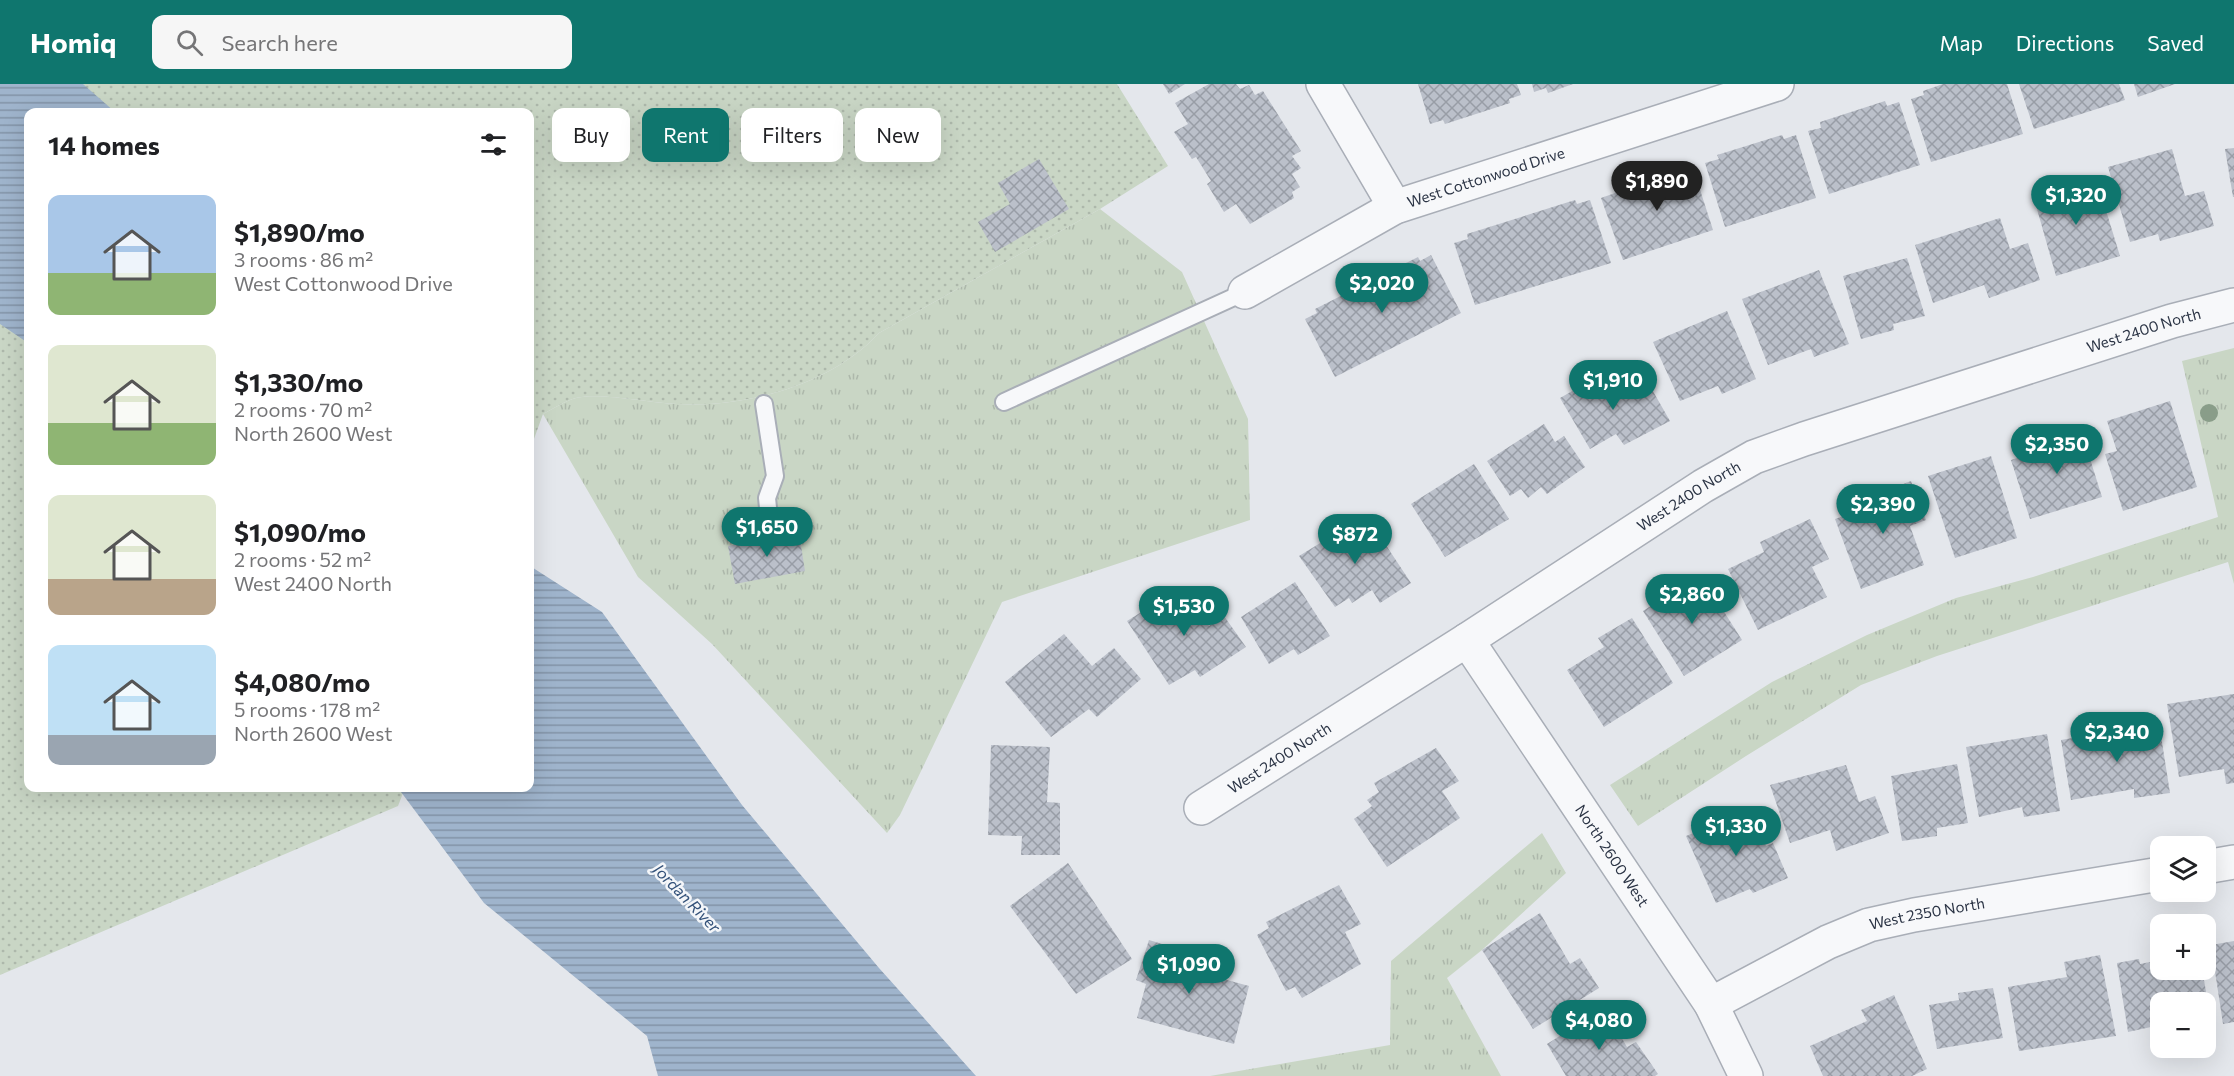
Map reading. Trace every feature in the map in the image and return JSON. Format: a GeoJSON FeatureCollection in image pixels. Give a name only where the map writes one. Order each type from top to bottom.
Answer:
{"type":"FeatureCollection","features":[{"type":"Feature","properties":{"kind":"street"},"geometry":{"type":"LineString","coordinates":[[1323,84],[1395,207]]}},
{"type":"Feature","properties":{"kind":"street","name":"West Cottonwood Drive"},"geometry":{"type":"LineString","coordinates":[[1245,292],[1395,207],[1777,84]]}},
{"type":"Feature","properties":{"kind":"street","name":"West 2400 North"},"geometry":{"type":"LineString","coordinates":[[1201,808],[1467,640],[1703,486],[1754,457],[2161,325],[2234,305]]}},
{"type":"Feature","properties":{"kind":"street","name":"North 2600 West"},"geometry":{"type":"LineString","coordinates":[[1467,640],[1711,1004],[1746,1076]]}},
{"type":"Feature","properties":{"kind":"street"},"geometry":{"type":"LineString","coordinates":[[2216,865],[2234,862]]}},
{"type":"Feature","properties":{"kind":"street","name":"West 2350 North"},"geometry":{"type":"LineString","coordinates":[[1711,1004],[1828,942],[1869,925],[1914,915],[2150,876]]}},
{"type":"Feature","properties":{"kind":"lane"},"geometry":{"type":"LineString","coordinates":[[1004,402],[1245,292]]}},
{"type":"Feature","properties":{"kind":"lane"},"geometry":{"type":"LineString","coordinates":[[764,404],[775,476],[767,498],[770,527]]}},
{"type":"Feature","properties":{"kind":"green space"},"geometry":{"type":"Polygon","coordinates":[[[0,84],[1117,84],[1168,166],[1100,209],[879,333],[837,367],[786,390],[731,402],[704,404],[677,404],[586,396],[563,403],[543,414],[534,439],[534,108],[24,108],[24,792],[403,792],[398,806],[0,975],[0,84]]]}},
{"type":"Feature","properties":{"kind":"green space"},"geometry":{"type":"Polygon","coordinates":[[[1100,209],[1182,272],[1248,419],[1250,520],[1002,602],[900,815],[887,833],[712,644],[638,577],[543,414],[568,401],[586,396],[677,404],[704,404],[731,402],[786,390],[837,367],[879,333],[1100,209]]]}},
{"type":"Feature","properties":{"kind":"green space"},"geometry":{"type":"Polygon","coordinates":[[[2234,348],[2234,584],[2228,562],[1937,656],[1861,685],[1638,826],[1610,785],[1772,682],[1867,635],[1956,598],[2033,577],[2218,517],[2182,361],[2234,348]]]}},
{"type":"Feature","properties":{"kind":"green space"},"geometry":{"type":"Polygon","coordinates":[[[1542,833],[1566,873],[1482,950],[1447,978],[1501,1076],[1210,1076],[1390,1045],[1391,961],[1542,833]]]}},
{"type":"Feature","properties":{"kind":"water"},"geometry":{"type":"Polygon","coordinates":[[[0,84],[83,84],[110,108],[24,108],[24,340],[0,324],[0,84]]]}},
{"type":"Feature","properties":{"kind":"water","name":"Jordan River"},"geometry":{"type":"Polygon","coordinates":[[[534,569],[602,612],[742,805],[879,968],[976,1076],[658,1076],[647,1036],[484,903],[401,792],[534,792],[534,569]]]}},
{"type":"Feature","properties":{"kind":"building"},"geometry":{"type":"Polygon","coordinates":[[[1163,84],[1185,84],[1169,94],[1163,84]]]}},
{"type":"Feature","properties":{"kind":"building"},"geometry":{"type":"Polygon","coordinates":[[[1209,84],[1236,84],[1240,89],[1249,85],[1255,95],[1263,91],[1301,151],[1292,156],[1301,168],[1292,174],[1300,187],[1292,192],[1294,198],[1250,224],[1236,204],[1224,212],[1207,184],[1211,181],[1196,157],[1192,159],[1174,132],[1188,124],[1175,103],[1209,84]]]}},
{"type":"Feature","properties":{"kind":"building"},"geometry":{"type":"Polygon","coordinates":[[[1418,84],[1517,84],[1521,95],[1509,99],[1510,103],[1445,124],[1443,120],[1430,124],[1418,84]]]}},
{"type":"Feature","properties":{"kind":"building"},"geometry":{"type":"Polygon","coordinates":[[[1532,84],[1573,84],[1548,93],[1546,88],[1534,92],[1532,84]]]}},
{"type":"Feature","properties":{"kind":"building"},"geometry":{"type":"Polygon","coordinates":[[[1943,84],[2007,84],[2023,134],[1931,162],[1911,99],[1924,95],[1923,91],[1943,84]]]}},
{"type":"Feature","properties":{"kind":"building"},"geometry":{"type":"Polygon","coordinates":[[[2019,84],[2119,84],[2125,100],[2034,129],[2019,84]]]}},
{"type":"Feature","properties":{"kind":"building"},"geometry":{"type":"Polygon","coordinates":[[[2134,84],[2175,84],[2138,97],[2134,84]]]}},
{"type":"Feature","properties":{"kind":"building"},"geometry":{"type":"Polygon","coordinates":[[[1885,101],[1887,106],[1899,102],[1920,165],[1829,194],[1808,131],[1821,128],[1820,122],[1885,101]]]}},
{"type":"Feature","properties":{"kind":"building"},"geometry":{"type":"Polygon","coordinates":[[[1782,135],[1784,139],[1796,135],[1816,198],[1725,227],[1705,163],[1719,159],[1717,155],[1782,135]]]}},
{"type":"Feature","properties":{"kind":"building"},"geometry":{"type":"Polygon","coordinates":[[[2234,148],[2234,197],[2233,197],[2225,149],[2234,148]]]}},
{"type":"Feature","properties":{"kind":"building"},"geometry":{"type":"Polygon","coordinates":[[[2172,149],[2185,196],[2204,191],[2214,226],[2160,241],[2158,234],[2130,242],[2108,167],[2172,149]]]}},
{"type":"Feature","properties":{"kind":"building"},"geometry":{"type":"Polygon","coordinates":[[[1039,159],[1069,209],[995,252],[978,222],[1010,204],[998,183],[1039,159]]]}},
{"type":"Feature","properties":{"kind":"building"},"geometry":{"type":"Polygon","coordinates":[[[1683,165],[1685,170],[1693,168],[1713,230],[1623,260],[1601,198],[1615,193],[1614,188],[1683,165]]]}},
{"type":"Feature","properties":{"kind":"building"},"geometry":{"type":"Polygon","coordinates":[[[2096,178],[2120,256],[2056,276],[2033,195],[2096,178]]]}},
{"type":"Feature","properties":{"kind":"building"},"geometry":{"type":"Polygon","coordinates":[[[1575,200],[1577,204],[1590,200],[1611,263],[1475,305],[1454,243],[1468,239],[1467,234],[1575,200]]]}},
{"type":"Feature","properties":{"kind":"building"},"geometry":{"type":"Polygon","coordinates":[[[2000,218],[2010,249],[2028,243],[2040,280],[1989,298],[1984,285],[1933,303],[1915,245],[2000,218]]]}},
{"type":"Feature","properties":{"kind":"building"},"geometry":{"type":"Polygon","coordinates":[[[1431,255],[1461,313],[1335,377],[1305,319],[1317,313],[1315,309],[1418,257],[1420,261],[1431,255]]]}},
{"type":"Feature","properties":{"kind":"building"},"geometry":{"type":"Polygon","coordinates":[[[1907,258],[1925,316],[1893,324],[1894,330],[1861,339],[1843,276],[1907,258]]]}},
{"type":"Feature","properties":{"kind":"building"},"geometry":{"type":"Polygon","coordinates":[[[1819,270],[1849,344],[1814,357],[1811,349],[1768,365],[1742,299],[1819,270]]]}},
{"type":"Feature","properties":{"kind":"building"},"geometry":{"type":"Polygon","coordinates":[[[1727,311],[1756,379],[1722,394],[1718,386],[1680,401],[1653,342],[1727,311]]]}},
{"type":"Feature","properties":{"kind":"building"},"geometry":{"type":"Polygon","coordinates":[[[1609,370],[1625,398],[1650,386],[1670,421],[1624,445],[1616,434],[1590,449],[1560,398],[1609,370]]]}},
{"type":"Feature","properties":{"kind":"building"},"geometry":{"type":"Polygon","coordinates":[[[2170,401],[2197,487],[2123,511],[2105,454],[2117,451],[2107,421],[2170,401]]]}},
{"type":"Feature","properties":{"kind":"building"},"geometry":{"type":"Polygon","coordinates":[[[1544,424],[1555,442],[1564,436],[1585,467],[1547,494],[1541,487],[1528,498],[1521,489],[1510,496],[1487,461],[1544,424]]]}},
{"type":"Feature","properties":{"kind":"building"},"geometry":{"type":"Polygon","coordinates":[[[2080,427],[2102,497],[2030,519],[2011,460],[2036,452],[2038,457],[2050,453],[2045,438],[2080,427]]]}},
{"type":"Feature","properties":{"kind":"building"},"geometry":{"type":"Polygon","coordinates":[[[1991,456],[2017,538],[1955,558],[1928,476],[1991,456]]]}},
{"type":"Feature","properties":{"kind":"building"},"geometry":{"type":"Polygon","coordinates":[[[1474,464],[1509,519],[1445,557],[1411,504],[1474,464]]]}},
{"type":"Feature","properties":{"kind":"building"},"geometry":{"type":"Polygon","coordinates":[[[1911,481],[1926,520],[1910,526],[1924,565],[1861,589],[1835,519],[1863,509],[1860,501],[1911,481]]]}},
{"type":"Feature","properties":{"kind":"building"},"geometry":{"type":"Polygon","coordinates":[[[1366,515],[1411,583],[1380,603],[1372,590],[1352,603],[1349,598],[1335,607],[1299,556],[1366,515]]]}},
{"type":"Feature","properties":{"kind":"building"},"geometry":{"type":"Polygon","coordinates":[[[1810,519],[1829,559],[1812,567],[1827,597],[1758,630],[1728,569],[1764,552],[1760,542],[1810,519]]]}},
{"type":"Feature","properties":{"kind":"building"},"geometry":{"type":"Polygon","coordinates":[[[799,533],[805,571],[735,584],[728,546],[799,533]]]}},
{"type":"Feature","properties":{"kind":"building"},"geometry":{"type":"Polygon","coordinates":[[[1700,574],[1742,640],[1684,676],[1643,611],[1700,574]]]}},
{"type":"Feature","properties":{"kind":"building"},"geometry":{"type":"Polygon","coordinates":[[[1295,582],[1330,636],[1298,655],[1294,649],[1269,664],[1241,617],[1295,582]]]}},
{"type":"Feature","properties":{"kind":"building"},"geometry":{"type":"Polygon","coordinates":[[[1183,586],[1209,626],[1224,616],[1246,647],[1200,677],[1195,670],[1169,685],[1127,621],[1183,586]]]}},
{"type":"Feature","properties":{"kind":"building"},"geometry":{"type":"Polygon","coordinates":[[[1632,618],[1673,683],[1604,727],[1567,670],[1604,647],[1598,638],[1632,618]]]}},
{"type":"Feature","properties":{"kind":"building"},"geometry":{"type":"Polygon","coordinates":[[[1064,634],[1092,666],[1114,648],[1141,679],[1097,717],[1089,709],[1051,737],[1005,682],[1064,634]]]}},
{"type":"Feature","properties":{"kind":"building"},"geometry":{"type":"Polygon","coordinates":[[[2234,694],[2234,783],[2226,784],[2224,769],[2179,777],[2167,704],[2234,694]]]}},
{"type":"Feature","properties":{"kind":"building"},"geometry":{"type":"Polygon","coordinates":[[[2159,723],[2170,793],[2134,798],[2134,789],[2071,800],[2061,740],[2159,723]]]}},
{"type":"Feature","properties":{"kind":"building"},"geometry":{"type":"Polygon","coordinates":[[[2047,734],[2060,811],[2024,817],[2022,807],[1979,817],[1966,747],[2047,734]]]}},
{"type":"Feature","properties":{"kind":"building"},"geometry":{"type":"Polygon","coordinates":[[[991,745],[1050,747],[1047,802],[1060,803],[1060,855],[1021,855],[1022,836],[988,835],[991,745]]]}},
{"type":"Feature","properties":{"kind":"building"},"geometry":{"type":"Polygon","coordinates":[[[1436,748],[1459,781],[1442,791],[1460,818],[1387,867],[1354,819],[1372,806],[1367,800],[1379,792],[1374,783],[1436,748]]]}},
{"type":"Feature","properties":{"kind":"building"},"geometry":{"type":"Polygon","coordinates":[[[1957,764],[1968,823],[1937,828],[1937,836],[1902,841],[1891,776],[1957,764]]]}},
{"type":"Feature","properties":{"kind":"building"},"geometry":{"type":"Polygon","coordinates":[[[1846,765],[1859,802],[1875,796],[1889,833],[1836,851],[1830,830],[1790,843],[1770,785],[1846,765]]]}},
{"type":"Feature","properties":{"kind":"building"},"geometry":{"type":"Polygon","coordinates":[[[1751,810],[1766,846],[1773,843],[1788,878],[1753,893],[1750,889],[1716,903],[1686,836],[1751,810]]]}},
{"type":"Feature","properties":{"kind":"building"},"geometry":{"type":"Polygon","coordinates":[[[1068,863],[1132,959],[1076,994],[1010,906],[1068,863]]]}},
{"type":"Feature","properties":{"kind":"building"},"geometry":{"type":"Polygon","coordinates":[[[1339,885],[1361,924],[1345,932],[1361,964],[1302,998],[1295,987],[1286,991],[1257,935],[1269,928],[1266,922],[1339,885]]]}},
{"type":"Feature","properties":{"kind":"building"},"geometry":{"type":"Polygon","coordinates":[[[1540,913],[1570,964],[1580,958],[1599,988],[1533,1029],[1482,950],[1540,913]]]}},
{"type":"Feature","properties":{"kind":"building"},"geometry":{"type":"Polygon","coordinates":[[[1149,940],[1195,954],[1190,970],[1249,986],[1234,1044],[1137,1018],[1146,984],[1136,980],[1149,940]]]}},
{"type":"Feature","properties":{"kind":"building"},"geometry":{"type":"Polygon","coordinates":[[[2234,941],[2234,1022],[2223,1024],[2216,978],[2216,944],[2234,941]]]}},
{"type":"Feature","properties":{"kind":"building"},"geometry":{"type":"Polygon","coordinates":[[[2100,955],[2116,1036],[2019,1051],[2008,987],[2067,977],[2064,962],[2100,955]]]}},
{"type":"Feature","properties":{"kind":"building"},"geometry":{"type":"Polygon","coordinates":[[[2139,959],[2140,964],[2150,962],[2150,980],[2204,980],[2206,992],[2150,992],[2150,1027],[2128,1032],[2117,963],[2139,959]]]}},
{"type":"Feature","properties":{"kind":"building"},"geometry":{"type":"Polygon","coordinates":[[[1993,988],[2003,1038],[1937,1049],[1929,1005],[1959,1000],[1958,993],[1993,988]]]}},
{"type":"Feature","properties":{"kind":"building"},"geometry":{"type":"Polygon","coordinates":[[[1894,995],[1927,1069],[1912,1076],[1823,1076],[1810,1046],[1867,1021],[1861,1010],[1894,995]]]}},
{"type":"Feature","properties":{"kind":"building"},"geometry":{"type":"Polygon","coordinates":[[[1604,1008],[1627,1047],[1636,1042],[1658,1074],[1655,1076],[1566,1076],[1547,1044],[1604,1008]]]}}]}
